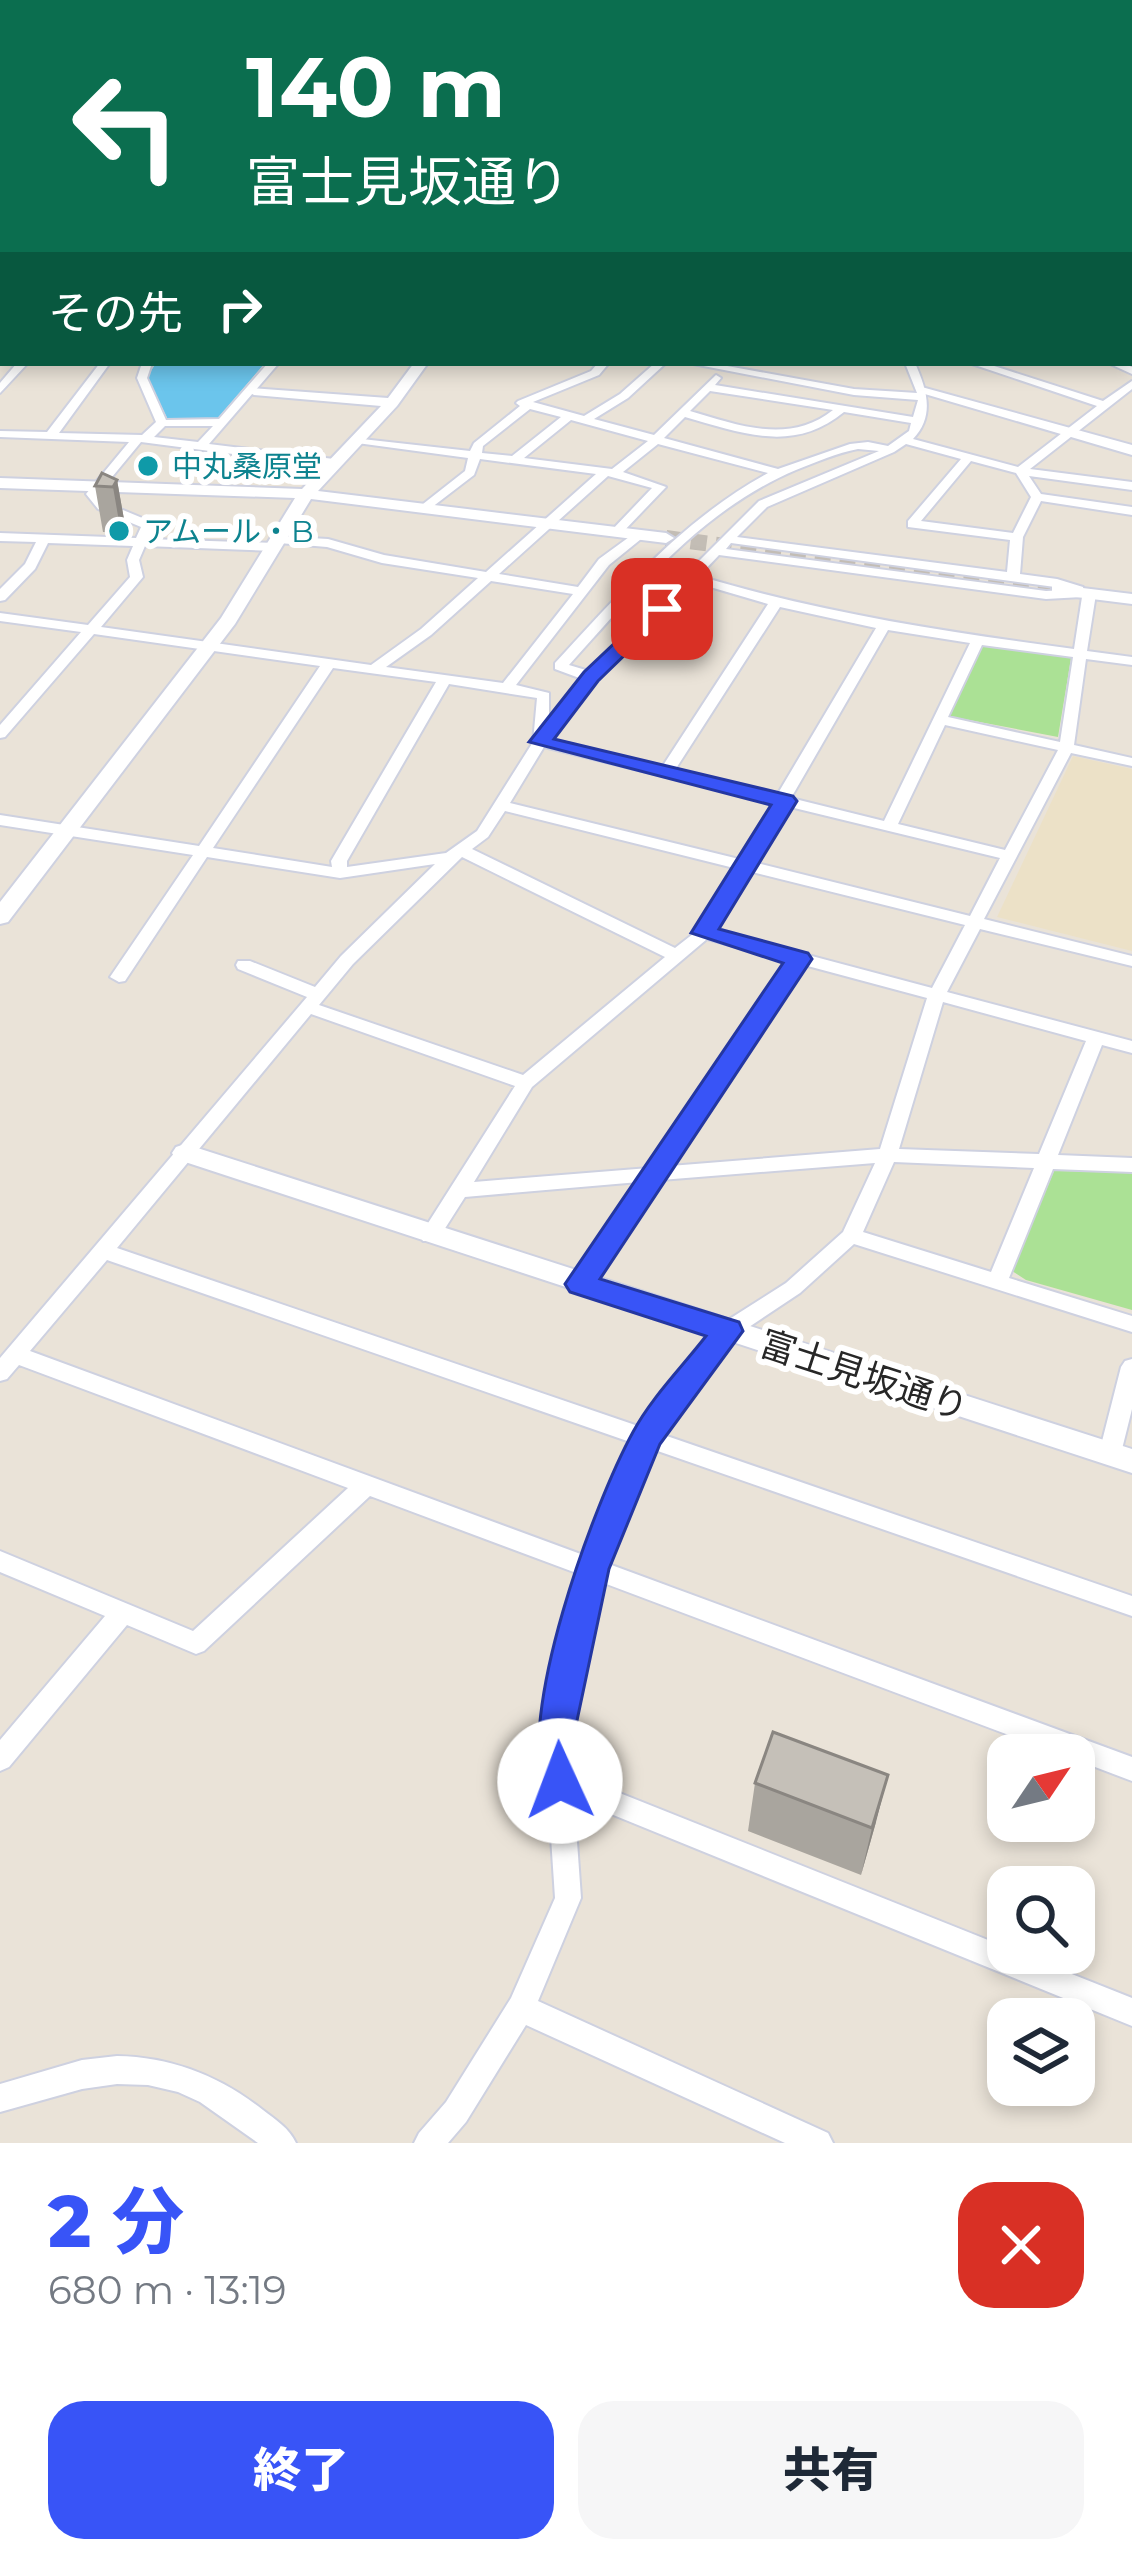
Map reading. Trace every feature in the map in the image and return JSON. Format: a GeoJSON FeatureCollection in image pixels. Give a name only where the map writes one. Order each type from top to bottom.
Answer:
{"type":"FeatureCollection","features":[{"type":"Feature","properties":{"kind":"street"},"geometry":{"type":"LineString","coordinates":[[0,390],[20,366]]}},
{"type":"Feature","properties":{"kind":"street"},"geometry":{"type":"LineString","coordinates":[[51,435],[100,366]]}},
{"type":"Feature","properties":{"kind":"street"},"geometry":{"type":"LineString","coordinates":[[146,366],[142,378],[163,423]]}},
{"type":"Feature","properties":{"kind":"street"},"geometry":{"type":"LineString","coordinates":[[201,446],[272,366]]}},
{"type":"Feature","properties":{"kind":"street"},"geometry":{"type":"LineString","coordinates":[[0,917],[209,646],[307,494],[392,404],[418,366]]}},
{"type":"Feature","properties":{"kind":"street"},"geometry":{"type":"LineString","coordinates":[[601,366],[595,373],[523,403],[776,472]]}},
{"type":"Feature","properties":{"kind":"street"},"geometry":{"type":"LineString","coordinates":[[587,419],[624,396],[658,366]]}},
{"type":"Feature","properties":{"kind":"street"},"geometry":{"type":"LineString","coordinates":[[376,668],[547,522],[657,439],[708,387],[715,366],[854,392],[923,393],[1132,449]]}},
{"type":"Feature","properties":{"kind":"street"},"geometry":{"type":"LineString","coordinates":[[911,366],[923,393],[919,421],[905,440],[777,496],[726,539],[591,676],[540,742],[483,834],[456,853],[313,1001],[7,1364],[366,1485],[1132,1769]]}},
{"type":"Feature","properties":{"kind":"street"},"geometry":{"type":"LineString","coordinates":[[983,366],[1105,405]]}},
{"type":"Feature","properties":{"kind":"street"},"geometry":{"type":"LineString","coordinates":[[1020,471],[1132,384]]}},
{"type":"Feature","properties":{"kind":"street"},"geometry":{"type":"LineString","coordinates":[[708,387],[919,421]]}},
{"type":"Feature","properties":{"kind":"street"},"geometry":{"type":"LineString","coordinates":[[254,391],[392,404]]}},
{"type":"Feature","properties":{"kind":"street"},"geometry":{"type":"LineString","coordinates":[[427,506],[470,472],[478,445],[529,404]]}},
{"type":"Feature","properties":{"kind":"street"},"geometry":{"type":"LineString","coordinates":[[684,412],[772,436],[817,426],[840,410]]}},
{"type":"Feature","properties":{"kind":"street"},"geometry":{"type":"LineString","coordinates":[[513,461],[570,415]]}},
{"type":"Feature","properties":{"kind":"street"},"geometry":{"type":"LineString","coordinates":[[0,734],[137,577],[133,560],[148,524],[102,506],[92,494],[163,423],[224,422]]}},
{"type":"Feature","properties":{"kind":"street"},"geometry":{"type":"LineString","coordinates":[[0,434],[142,439],[334,463]]}},
{"type":"Feature","properties":{"kind":"street"},"geometry":{"type":"LineString","coordinates":[[357,440],[609,473],[660,487],[617,531]]}},
{"type":"Feature","properties":{"kind":"street"},"geometry":{"type":"LineString","coordinates":[[905,440],[1020,471],[1132,486]]}},
{"type":"Feature","properties":{"kind":"street"},"geometry":{"type":"LineString","coordinates":[[591,676],[560,665],[695,523],[733,494],[776,472],[863,442],[890,450]]}},
{"type":"Feature","properties":{"kind":"street"},"geometry":{"type":"LineString","coordinates":[[968,458],[912,524],[1017,537]]}},
{"type":"Feature","properties":{"kind":"street"},"geometry":{"type":"LineString","coordinates":[[1020,471],[1036,497]]}},
{"type":"Feature","properties":{"kind":"street"},"geometry":{"type":"LineString","coordinates":[[0,483],[307,494],[666,538]]}},
{"type":"Feature","properties":{"kind":"street"},"geometry":{"type":"LineString","coordinates":[[1013,577],[1017,537],[1036,497]]}},
{"type":"Feature","properties":{"kind":"street"},"geometry":{"type":"LineString","coordinates":[[1036,497],[1132,511]]}},
{"type":"Feature","properties":{"kind":"street"},"geometry":{"type":"LineString","coordinates":[[508,686],[604,562],[640,535]]}},
{"type":"Feature","properties":{"kind":"street"},"geometry":{"type":"LineString","coordinates":[[0,537],[328,543],[382,559],[580,591]]}},
{"type":"Feature","properties":{"kind":"street"},"geometry":{"type":"LineString","coordinates":[[0,597],[30,566],[44,539]]}},
{"type":"Feature","properties":{"kind":"street"},"geometry":{"type":"LineString","coordinates":[[726,539],[1013,577],[1089,594]]}},
{"type":"Feature","properties":{"kind":"street"},"geometry":{"type":"LineString","coordinates":[[715,551],[1046,595],[1131,596]]}},
{"type":"Feature","properties":{"kind":"street"},"geometry":{"type":"LineString","coordinates":[[690,577],[774,605],[883,627],[1132,661]]}},
{"type":"Feature","properties":{"kind":"street"},"geometry":{"type":"LineString","coordinates":[[1058,590],[1089,594]]}},
{"type":"Feature","properties":{"kind":"street"},"geometry":{"type":"LineString","coordinates":[[429,2143],[456,2111],[521,2008],[568,1898],[556,1730],[592,1569],[646,1437],[728,1331],[794,1288],[851,1236],[888,1155],[936,996],[1066,748],[1089,594]]}},
{"type":"Feature","properties":{"kind":"street"},"geometry":{"type":"LineString","coordinates":[[666,772],[774,605]]}},
{"type":"Feature","properties":{"kind":"street"},"geometry":{"type":"LineString","coordinates":[[0,617],[508,686],[544,696],[540,742]]}},
{"type":"Feature","properties":{"kind":"street"},"geometry":{"type":"LineString","coordinates":[[430,1236],[526,1083],[704,933],[748,866],[883,627]]}},
{"type":"Feature","properties":{"kind":"street"},"geometry":{"type":"LineString","coordinates":[[889,826],[978,640]]}},
{"type":"Feature","properties":{"kind":"street"},"geometry":{"type":"LineString","coordinates":[[118,977],[330,662]]}},
{"type":"Feature","properties":{"kind":"street"},"geometry":{"type":"LineString","coordinates":[[340,873],[339,861],[445,679]]}},
{"type":"Feature","properties":{"kind":"street"},"geometry":{"type":"LineString","coordinates":[[940,720],[1132,762]]}},
{"type":"Feature","properties":{"kind":"street"},"geometry":{"type":"LineString","coordinates":[[540,742],[1011,856]]}},
{"type":"Feature","properties":{"kind":"street"},"geometry":{"type":"LineString","coordinates":[[501,805],[1132,961]]}},
{"type":"Feature","properties":{"kind":"street"},"geometry":{"type":"LineString","coordinates":[[0,820],[340,873],[456,853],[677,956]]}},
{"type":"Feature","properties":{"kind":"street"},"geometry":{"type":"LineString","coordinates":[[704,933],[1132,1047]]}},
{"type":"Feature","properties":{"kind":"street"},"geometry":{"type":"LineString","coordinates":[[580,1284],[799,959]]}},
{"type":"Feature","properties":{"kind":"street"},"geometry":{"type":"LineString","coordinates":[[244,964],[313,1001],[526,1083]]}},
{"type":"Feature","properties":{"kind":"street"},"geometry":{"type":"LineString","coordinates":[[997,1282],[1096,1037]]}},
{"type":"Feature","properties":{"kind":"street","name":"富士見坂通り"},"geometry":{"type":"LineString","coordinates":[[185,1153],[1121,1457]]}},
{"type":"Feature","properties":{"kind":"street"},"geometry":{"type":"LineString","coordinates":[[459,1190],[888,1155],[1132,1165]]}},
{"type":"Feature","properties":{"kind":"street"},"geometry":{"type":"LineString","coordinates":[[851,1236],[1132,1324]]}},
{"type":"Feature","properties":{"kind":"street"},"geometry":{"type":"LineString","coordinates":[[104,1251],[1132,1606]]}},
{"type":"Feature","properties":{"kind":"street"},"geometry":{"type":"LineString","coordinates":[[1121,1457],[1132,1367]]}},
{"type":"Feature","properties":{"kind":"street"},"geometry":{"type":"LineString","coordinates":[[0,1561],[196,1643],[366,1485]]}},
{"type":"Feature","properties":{"kind":"street"},"geometry":{"type":"LineString","coordinates":[[0,1759],[124,1612]]}},
{"type":"Feature","properties":{"kind":"street"},"geometry":{"type":"LineString","coordinates":[[560,1781],[1132,2012]]}},
{"type":"Feature","properties":{"kind":"street"},"geometry":{"type":"LineString","coordinates":[[521,2008],[818,2143]]}},
{"type":"Feature","properties":{"kind":"street"},"geometry":{"type":"LineString","coordinates":[[0,2098],[84,2070],[164,2070],[241,2109],[280,2143]]}},
{"type":"Feature","properties":{"kind":"shaded area"},"geometry":{"type":"Polygon","coordinates":[[[1073,756],[1132,769],[1132,951],[997,917],[1073,756]]]}},
{"type":"Feature","properties":{"kind":"green space"},"geometry":{"type":"Polygon","coordinates":[[[988,644],[1071,658],[1058,737],[948,716],[981,647],[988,644]]]}},
{"type":"Feature","properties":{"kind":"green space"},"geometry":{"type":"Polygon","coordinates":[[[1054,1171],[1132,1172],[1132,1310],[1026,1280],[1012,1271],[1054,1171]]]}},
{"type":"Feature","properties":{"kind":"water"},"geometry":{"type":"Polygon","coordinates":[[[154,366],[262,366],[217,419],[168,420],[147,377],[154,366]]]}},
{"type":"Feature","properties":{"kind":"building"},"geometry":{"type":"Polygon","coordinates":[[[102,473],[117,480],[113,487],[95,486],[102,473]]]}},
{"type":"Feature","properties":{"kind":"building"},"geometry":{"type":"Polygon","coordinates":[[[773,1732],[888,1775],[872,1828],[755,1783],[773,1732]]]}},
{"type":"Feature","properties":{"kind":"tunnel"},"geometry":{"type":"LineString","coordinates":[[666,538],[1058,590]]}},
{"type":"Feature","properties":{"kind":"place","name":"中丸桑原堂"},"geometry":{"type":"Point","coordinates":[148,466]}},
{"type":"Feature","properties":{"kind":"place","name":"アムール・B"},"geometry":{"type":"Point","coordinates":[119,531]}},
{"type":"Feature","properties":{"kind":"route"},"geometry":{"type":"LineString","coordinates":[[560,1781],[556,1730],[592,1569],[646,1437],[728,1331],[580,1284],[799,959],[704,933],[785,801],[540,742],[591,676],[662,609]]}}]}
